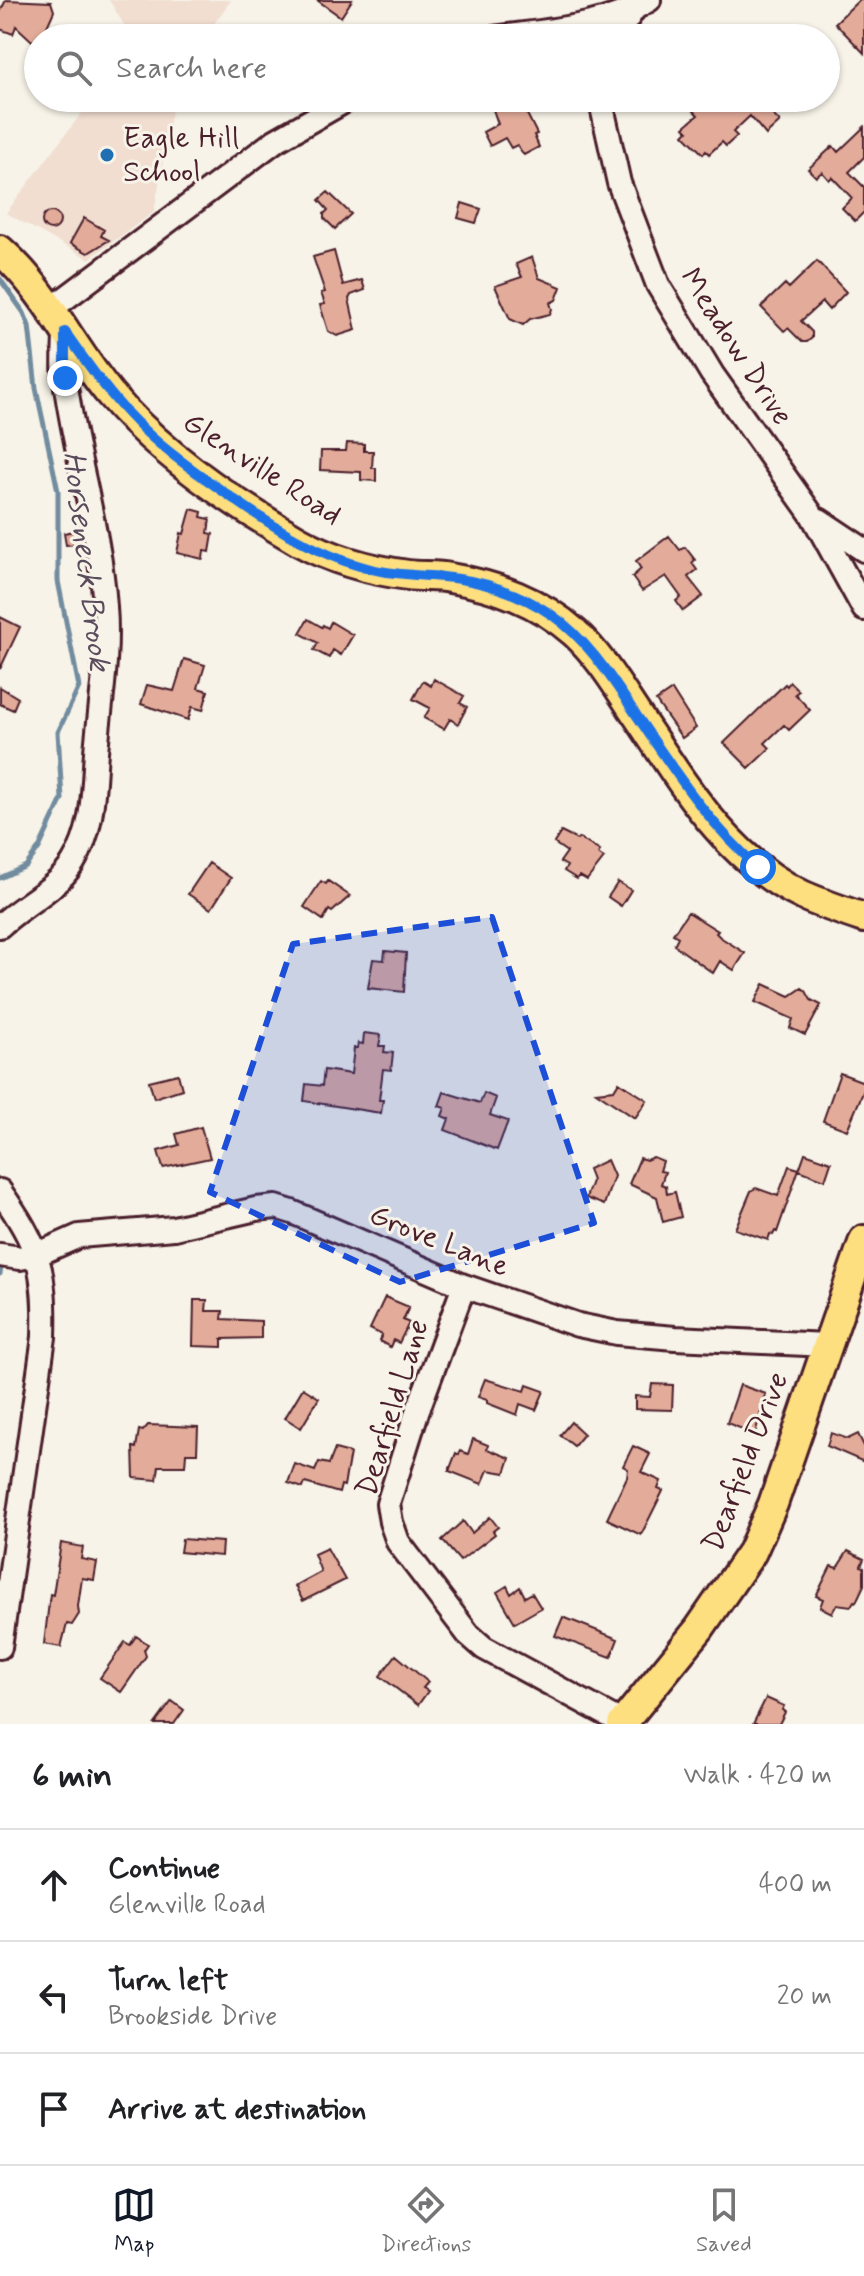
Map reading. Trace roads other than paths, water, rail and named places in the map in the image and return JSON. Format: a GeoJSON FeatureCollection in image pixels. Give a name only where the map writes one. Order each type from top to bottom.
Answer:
{"type":"FeatureCollection","features":[{"type":"Feature","properties":{"kind":"main road","name":"Glenville Road"},"geometry":{"type":"LineString","coordinates":[[0,250],[27,277],[109,393],[138,425],[210,482],[301,542],[352,564],[495,587],[550,613],[576,634],[598,659],[700,807],[739,851],[800,894],[864,918]]}},
{"type":"Feature","properties":{"kind":"main road","name":"Dearfield Drive"},"geometry":{"type":"LineString","coordinates":[[622,1723],[707,1618],[752,1552],[773,1504],[864,1240]]}},
{"type":"Feature","properties":{"kind":"street"},"geometry":{"type":"LineString","coordinates":[[585,24],[641,5]]}},
{"type":"Feature","properties":{"kind":"street"},"geometry":{"type":"LineString","coordinates":[[625,24],[641,5]]}},
{"type":"Feature","properties":{"kind":"street"},"geometry":{"type":"LineString","coordinates":[[0,926],[58,881],[71,866],[89,823],[93,795],[106,641],[105,607],[65,378],[58,320],[275,141],[326,112]]}},
{"type":"Feature","properties":{"kind":"street","name":"Meadow Drive"},"geometry":{"type":"LineString","coordinates":[[603,112],[619,183],[658,285],[712,374],[812,515],[864,609]]}},
{"type":"Feature","properties":{"kind":"street"},"geometry":{"type":"LineString","coordinates":[[812,515],[864,550]]}},
{"type":"Feature","properties":{"kind":"street"},"geometry":{"type":"LineString","coordinates":[[0,1191],[20,1219],[19,1256],[43,1276],[45,1297],[44,1337],[0,1647]]}},
{"type":"Feature","properties":{"kind":"street","name":"Grove Lane"},"geometry":{"type":"LineString","coordinates":[[19,1256],[79,1236],[174,1228],[276,1207],[464,1286],[554,1318],[617,1333],[827,1345]]}},
{"type":"Feature","properties":{"kind":"street","name":"Dearfield Lane"},"geometry":{"type":"LineString","coordinates":[[464,1286],[417,1412],[388,1504],[394,1532],[398,1542],[468,1634],[484,1648],[622,1723]]}},
{"type":"Feature","properties":{"kind":"waterway","name":"Horseneck Brook"},"geometry":{"type":"LineString","coordinates":[[0,279],[24,313],[29,326],[36,388],[58,491],[58,581],[79,687],[58,732],[62,799],[39,848],[26,866],[0,878]]}},
{"type":"Feature","properties":{"kind":"waterway","name":"Horseneck Brook"},"geometry":{"type":"LineString","coordinates":[[0,1274],[2,1260]]}},
{"type":"Feature","properties":{"kind":"place","name":"Eagle Hill School"},"geometry":{"type":"Point","coordinates":[107,155]}}]}
